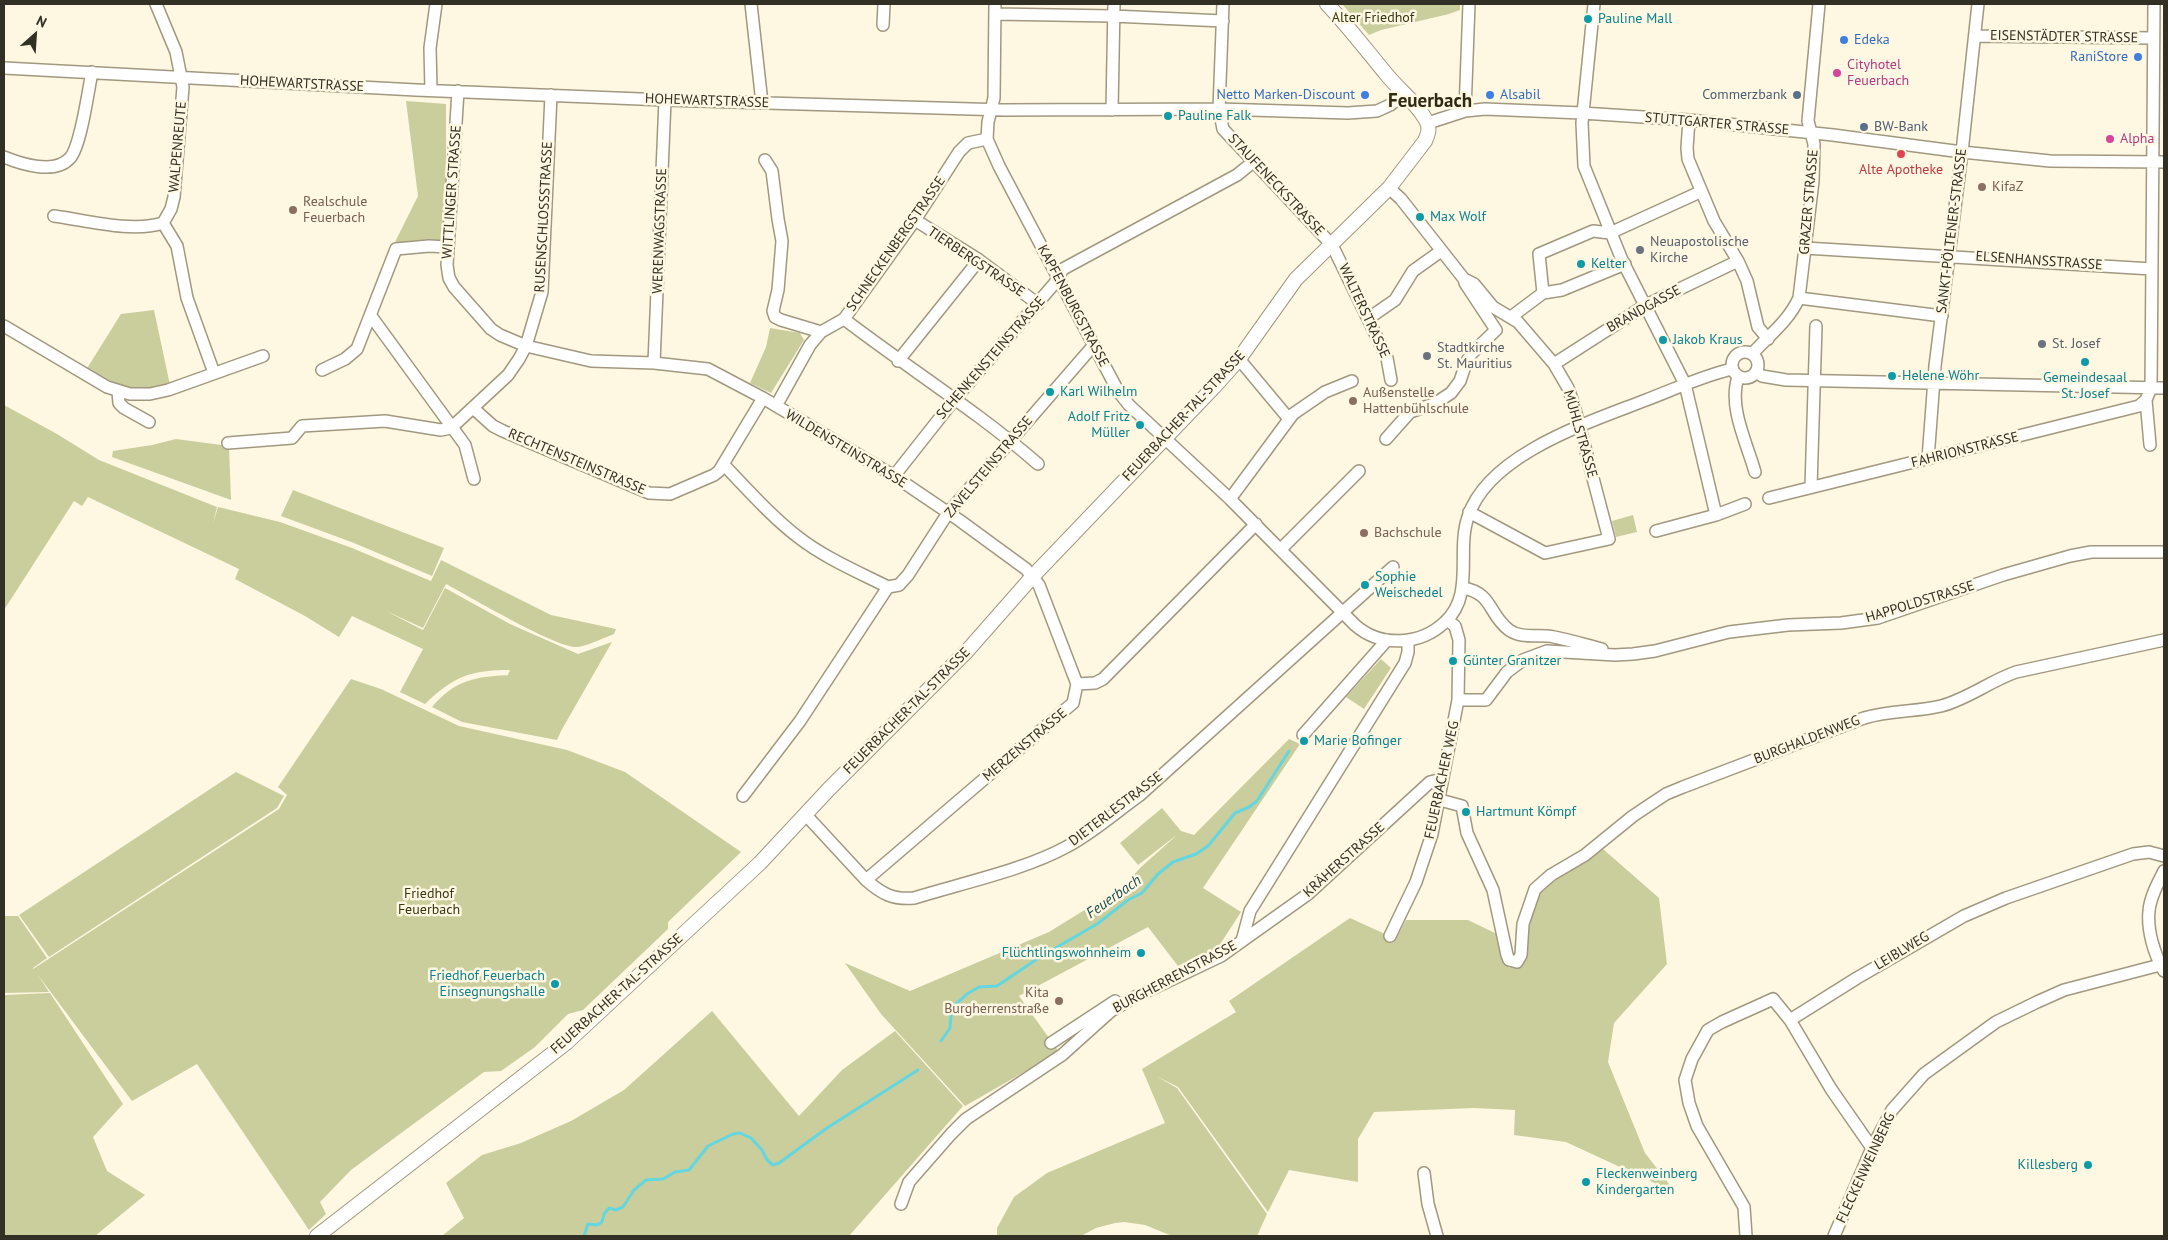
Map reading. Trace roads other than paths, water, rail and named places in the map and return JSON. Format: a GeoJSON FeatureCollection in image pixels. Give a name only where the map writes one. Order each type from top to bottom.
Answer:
{"type":"FeatureCollection","features":[{"type":"Feature","properties":{"kind":"main road"},"geometry":{"type":"LineString","coordinates":[[1327,4],[1353,32],[1386,75],[1405,94],[1428,123]]}},
{"type":"Feature","properties":{"kind":"main road","name":"FEUERBACHER-TAL-STRASSE"},"geometry":{"type":"LineString","coordinates":[[317,1236],[566,1043],[760,863],[805,814],[966,651],[1033,576],[1239,359],[1296,279],[1389,188],[1425,141],[1428,133],[1428,123]]}},
{"type":"Feature","properties":{"kind":"street","name":"WALPENREUTE"},"geometry":{"type":"LineString","coordinates":[[156,4],[170,35],[181,68],[183,98],[176,189],[171,209],[162,223]]}},
{"type":"Feature","properties":{"kind":"street"},"geometry":{"type":"LineString","coordinates":[[431,90],[430,48],[436,4]]}},
{"type":"Feature","properties":{"kind":"street"},"geometry":{"type":"LineString","coordinates":[[751,4],[762,103]]}},
{"type":"Feature","properties":{"kind":"street"},"geometry":{"type":"LineString","coordinates":[[883,25],[884,4]]}},
{"type":"Feature","properties":{"kind":"street","name":"STAUFENECKSTRASSE"},"geometry":{"type":"LineString","coordinates":[[1223,4],[1220,110],[1223,129],[1332,244]]}},
{"type":"Feature","properties":{"kind":"street"},"geometry":{"type":"LineString","coordinates":[[1465,111],[1469,4]]}},
{"type":"Feature","properties":{"kind":"street"},"geometry":{"type":"LineString","coordinates":[[1594,4],[1582,113],[1584,166],[1624,264],[1685,384],[1716,515]]}},
{"type":"Feature","properties":{"kind":"street","name":"GRAZER STRASSE"},"geometry":{"type":"LineString","coordinates":[[1752,354],[1793,312],[1799,298],[1813,181],[1814,144],[1808,121],[1819,4]]}},
{"type":"Feature","properties":{"kind":"street","name":"SANKT-PÖLTENER-STRASSE"},"geometry":{"type":"LineString","coordinates":[[1928,459],[1933,382],[1962,152],[1978,4]]}},
{"type":"Feature","properties":{"kind":"street"},"geometry":{"type":"LineString","coordinates":[[2150,445],[2146,400],[2151,388],[2152,268],[2159,162],[2153,38],[2154,4]]}},
{"type":"Feature","properties":{"kind":"street"},"geometry":{"type":"LineString","coordinates":[[987,139],[994,98],[995,9],[1114,10],[1223,21]]}},
{"type":"Feature","properties":{"kind":"street"},"geometry":{"type":"LineString","coordinates":[[1112,110],[1114,10]]}},
{"type":"Feature","properties":{"kind":"street","name":"EISENSTÄDTER STRASSE"},"geometry":{"type":"LineString","coordinates":[[1974,36],[2153,38]]}},
{"type":"Feature","properties":{"kind":"street","name":"HOHEWARTSTRASSE"},"geometry":{"type":"LineString","coordinates":[[4,68],[182,79],[665,100],[991,109],[1220,110],[1348,113],[1377,111],[1390,105],[1405,94]]}},
{"type":"Feature","properties":{"kind":"street"},"geometry":{"type":"LineString","coordinates":[[4,157],[37,166],[57,165],[67,160],[73,153],[77,140],[92,72]]}},
{"type":"Feature","properties":{"kind":"street","name":"WITTLINGER STRASSE"},"geometry":{"type":"LineString","coordinates":[[458,91],[447,265],[449,278],[454,287],[491,329],[500,336],[526,346]]}},
{"type":"Feature","properties":{"kind":"street","name":"RUSENSCHLOSSSTRASSE"},"geometry":{"type":"LineString","coordinates":[[451,428],[508,374],[520,360],[526,346],[542,292],[551,95]]}},
{"type":"Feature","properties":{"kind":"street","name":"WERENWAGSTRASSE"},"geometry":{"type":"LineString","coordinates":[[654,363],[665,100]]}},
{"type":"Feature","properties":{"kind":"street","name":"STUTTGARTER STRASSE"},"geometry":{"type":"LineString","coordinates":[[1428,123],[1465,111],[1485,109],[1582,113],[1689,120],[2050,161],[2159,162]]}},
{"type":"Feature","properties":{"kind":"street"},"geometry":{"type":"LineString","coordinates":[[1689,120],[1687,154],[1700,192],[1721,235],[1738,261],[1747,281],[1758,327],[1768,339]]}},
{"type":"Feature","properties":{"kind":"street","name":"SCHNECKENBERGSTRASSE"},"geometry":{"type":"LineString","coordinates":[[776,406],[810,346],[821,332],[844,319],[914,220],[959,152],[968,143],[987,139]]}},
{"type":"Feature","properties":{"kind":"street","name":"KAPFENBURGSTRASSE"},"geometry":{"type":"LineString","coordinates":[[987,139],[999,166],[1093,346],[1124,398],[1256,524],[1361,630],[1387,640]]}},
{"type":"Feature","properties":{"kind":"street"},"geometry":{"type":"LineString","coordinates":[[765,160],[772,171],[782,241],[778,290],[773,311],[775,317],[781,320],[821,332]]}},
{"type":"Feature","properties":{"kind":"street","name":"SCHENKENSTEINSTRASSE"},"geometry":{"type":"LineString","coordinates":[[894,476],[954,400],[1038,304],[1059,278],[1063,270],[1237,175],[1253,162]]}},
{"type":"Feature","properties":{"kind":"street","name":"MÜHLSTRASSE"},"geometry":{"type":"LineString","coordinates":[[1389,188],[1401,200],[1464,279],[1474,284],[1493,307],[1518,322],[1554,364],[1568,388],[1609,539],[1545,553],[1470,512]]}},
{"type":"Feature","properties":{"kind":"street"},"geometry":{"type":"LineString","coordinates":[[1543,293],[1539,254],[1593,231],[1610,233],[1700,192]]}},
{"type":"Feature","properties":{"kind":"street"},"geometry":{"type":"LineString","coordinates":[[54,216],[138,227],[162,223],[177,246],[187,298],[214,373]]}},
{"type":"Feature","properties":{"kind":"street","name":"TIERBERGSTRASSE"},"geometry":{"type":"LineString","coordinates":[[914,220],[979,260],[1038,304]]}},
{"type":"Feature","properties":{"kind":"street","name":"WALTERSTRASSE"},"geometry":{"type":"LineString","coordinates":[[1332,244],[1387,358],[1391,380]]}},
{"type":"Feature","properties":{"kind":"street"},"geometry":{"type":"LineString","coordinates":[[322,370],[345,359],[357,349],[396,249],[429,246],[448,247]]}},
{"type":"Feature","properties":{"kind":"street","name":"ELSENHANSSTRASSE"},"geometry":{"type":"LineString","coordinates":[[1805,248],[2152,268]]}},
{"type":"Feature","properties":{"kind":"street"},"geometry":{"type":"LineString","coordinates":[[1369,318],[1395,300],[1413,271],[1441,251]]}},
{"type":"Feature","properties":{"kind":"street"},"geometry":{"type":"LineString","coordinates":[[898,361],[979,260]]}},
{"type":"Feature","properties":{"kind":"street","name":"BRANDGASSE"},"geometry":{"type":"LineString","coordinates":[[1554,364],[1646,305],[1738,261]]}},
{"type":"Feature","properties":{"kind":"street"},"geometry":{"type":"LineString","coordinates":[[1510,317],[1543,293],[1562,290],[1624,264]]}},
{"type":"Feature","properties":{"kind":"street"},"geometry":{"type":"LineString","coordinates":[[1386,439],[1410,412],[1434,404],[1451,393],[1460,381],[1466,363],[1472,354],[1496,330],[1466,286],[1464,279]]}},
{"type":"Feature","properties":{"kind":"street"},"geometry":{"type":"LineString","coordinates":[[1799,298],[1942,316]]}},
{"type":"Feature","properties":{"kind":"street"},"geometry":{"type":"LineString","coordinates":[[371,316],[465,445],[474,479]]}},
{"type":"Feature","properties":{"kind":"street"},"geometry":{"type":"LineString","coordinates":[[844,319],[898,361],[1011,440],[1038,464]]}},
{"type":"Feature","properties":{"kind":"street"},"geometry":{"type":"LineString","coordinates":[[4,326],[118,392],[150,394],[168,390],[262,356]]}},
{"type":"Feature","properties":{"kind":"street"},"geometry":{"type":"LineString","coordinates":[[1810,487],[1816,326]]}},
{"type":"Feature","properties":{"kind":"street","name":"WILDENSTEINSTRASSE"},"geometry":{"type":"LineString","coordinates":[[526,346],[591,361],[654,363],[708,369],[763,398],[894,476],[948,513],[1033,576],[1050,610],[1077,684]]}},
{"type":"Feature","properties":{"kind":"street","name":"ZAVELSTEINSTRASSE"},"geometry":{"type":"LineString","coordinates":[[744,796],[800,721],[888,588],[899,585],[908,575],[948,513],[1093,346]]}},
{"type":"Feature","properties":{"kind":"street"},"geometry":{"type":"LineString","coordinates":[[1304,736],[1387,640],[1408,640],[1431,633],[1447,620],[1459,600],[1463,588],[1463,537],[1470,512],[1486,486],[1506,468],[1579,425],[1706,376],[1735,373],[1750,378],[1756,372],[1758,364],[1752,354],[1739,353],[1732,360],[1735,373],[1735,405],[1755,472]]}},
{"type":"Feature","properties":{"kind":"street"},"geometry":{"type":"LineString","coordinates":[[1239,359],[1289,419]]}},
{"type":"Feature","properties":{"kind":"street"},"geometry":{"type":"LineString","coordinates":[[1756,372],[1762,376],[1778,379],[2164,388]]}},
{"type":"Feature","properties":{"kind":"street"},"geometry":{"type":"LineString","coordinates":[[1230,499],[1289,419],[1316,398],[1352,381]]}},
{"type":"Feature","properties":{"kind":"street"},"geometry":{"type":"LineString","coordinates":[[118,392],[119,403],[124,408],[149,422]]}},
{"type":"Feature","properties":{"kind":"street","name":"RECHTENSTEINSTRASSE"},"geometry":{"type":"LineString","coordinates":[[473,408],[493,426],[503,431],[649,493],[670,494],[714,475],[724,465],[763,398]]}},
{"type":"Feature","properties":{"kind":"street","name":"FAHRIONSTRASSE"},"geometry":{"type":"LineString","coordinates":[[1769,498],[2139,406],[2146,400]]}},
{"type":"Feature","properties":{"kind":"street"},"geometry":{"type":"LineString","coordinates":[[228,443],[292,438],[302,426],[386,422],[441,430],[451,428]]}},
{"type":"Feature","properties":{"kind":"street"},"geometry":{"type":"LineString","coordinates":[[724,465],[777,520],[800,538],[888,588]]}},
{"type":"Feature","properties":{"kind":"street"},"geometry":{"type":"LineString","coordinates":[[1281,549],[1359,471]]}},
{"type":"Feature","properties":{"kind":"street"},"geometry":{"type":"LineString","coordinates":[[1656,531],[1716,515],[1745,504]]}},
{"type":"Feature","properties":{"kind":"street"},"geometry":{"type":"LineString","coordinates":[[1077,684],[1095,683],[1103,679],[1256,524]]}},
{"type":"Feature","properties":{"kind":"street","name":"HAPPOLDSTRASSE"},"geometry":{"type":"LineString","coordinates":[[1458,700],[1486,700],[1506,672],[1537,653],[1557,650],[1615,655],[1655,651],[1729,632],[1788,625],[1841,623],[1878,618],[2003,575],[2091,552],[2164,552]]}},
{"type":"Feature","properties":{"kind":"street","name":"DIETERLESTRASSE"},"geometry":{"type":"LineString","coordinates":[[805,814],[866,880],[877,890],[893,898],[914,898],[1021,865],[1068,846],[1096,828],[1140,794],[1393,567]]}},
{"type":"Feature","properties":{"kind":"street","name":"HAPPOLDSTRASSE"},"geometry":{"type":"LineString","coordinates":[[1463,588],[1479,592],[1484,596],[1501,623],[1511,632],[1525,636],[1554,637],[1603,649],[1615,655]]}},
{"type":"Feature","properties":{"kind":"street","name":"FEUERBACHER WEG"},"geometry":{"type":"LineString","coordinates":[[1390,936],[1425,859],[1440,800],[1442,779],[1458,700],[1459,640],[1455,626],[1447,620]]}},
{"type":"Feature","properties":{"kind":"street","name":"BURGHERRENSTRASSE"},"geometry":{"type":"LineString","coordinates":[[900,1204],[910,1182],[966,1119],[1062,1056],[1111,1011],[1133,998],[1221,956],[1242,941],[1250,910],[1405,663],[1408,652],[1408,640]]}},
{"type":"Feature","properties":{"kind":"street","name":"BURGHALDENWEG"},"geometry":{"type":"LineString","coordinates":[[1440,800],[1462,806],[1467,833],[1493,890],[1509,960],[1517,962],[1520,959],[1520,948],[1527,910],[1533,894],[1539,885],[1551,875],[1585,855],[1633,816],[1666,794],[1876,714],[1942,706],[1968,696],[2000,678],[2016,672],[2164,640]]}},
{"type":"Feature","properties":{"kind":"street","name":"MERZENSTRASSE"},"geometry":{"type":"LineString","coordinates":[[866,880],[1070,707],[1076,699],[1077,684]]}},
{"type":"Feature","properties":{"kind":"street","name":"KRÄHERSTRASSE"},"geometry":{"type":"LineString","coordinates":[[1242,941],[1308,894],[1430,782],[1442,779]]}},
{"type":"Feature","properties":{"kind":"street","name":"LEIBLWEG"},"geometry":{"type":"LineString","coordinates":[[1790,1020],[1933,932],[1997,902],[2133,854],[2148,852],[2164,856]]}},
{"type":"Feature","properties":{"kind":"street"},"geometry":{"type":"LineString","coordinates":[[2162,968],[2153,944],[2149,910],[2152,897],[2164,871]]}},
{"type":"Feature","properties":{"kind":"street","name":"FLECKENWEINBERG"},"geometry":{"type":"LineString","coordinates":[[1834,1236],[1872,1148],[1892,1110],[1924,1074],[1996,1022],[2064,990],[2162,968]]}},
{"type":"Feature","properties":{"kind":"street"},"geometry":{"type":"LineString","coordinates":[[1051,1043],[1121,998],[1133,998]]}},
{"type":"Feature","properties":{"kind":"street"},"geometry":{"type":"LineString","coordinates":[[1746,1236],[1744,1207],[1697,1126],[1688,1103],[1686,1080],[1692,1059],[1708,1030],[1773,999],[1790,1020],[1831,1089],[1872,1148]]}},
{"type":"Feature","properties":{"kind":"street"},"geometry":{"type":"LineString","coordinates":[[1424,1173],[1428,1204],[1438,1236]]}},
{"type":"Feature","properties":{"kind":"waterway","name":"Feuerbach"},"geometry":{"type":"LineString","coordinates":[[941,1041],[950,1028],[951,1014],[954,1006],[967,994],[979,987],[997,986],[1040,957],[1097,924],[1128,900],[1142,893],[1158,874],[1173,862],[1196,854],[1208,846],[1235,813],[1257,801],[1289,751]]}},
{"type":"Feature","properties":{"kind":"waterway","name":"Feuerbach"},"geometry":{"type":"LineString","coordinates":[[584,1236],[588,1224],[597,1225],[602,1222],[604,1214],[609,1208],[616,1210],[623,1207],[634,1190],[646,1180],[663,1179],[675,1172],[689,1170],[708,1146],[733,1134],[740,1133],[751,1138],[773,1165],[779,1163],[827,1128],[918,1070]]}},
{"type":"Feature","properties":{"kind":"place","name":"Pauline Mall"},"geometry":{"type":"Point","coordinates":[1588,19]}},
{"type":"Feature","properties":{"kind":"place","name":"Edeka"},"geometry":{"type":"Point","coordinates":[1844,40]}},
{"type":"Feature","properties":{"kind":"place","name":"RaniStore"},"geometry":{"type":"Point","coordinates":[2138,57]}},
{"type":"Feature","properties":{"kind":"place","name":"Cityhotel Feuerbach"},"geometry":{"type":"Point","coordinates":[1837,73]}},
{"type":"Feature","properties":{"kind":"place","name":"Netto Marken-Discount"},"geometry":{"type":"Point","coordinates":[1365,95]}},
{"type":"Feature","properties":{"kind":"place","name":"Alsabil"},"geometry":{"type":"Point","coordinates":[1490,95]}},
{"type":"Feature","properties":{"kind":"place","name":"Commerzbank"},"geometry":{"type":"Point","coordinates":[1797,95]}},
{"type":"Feature","properties":{"kind":"place","name":"Pauline Falk"},"geometry":{"type":"Point","coordinates":[1168,116]}},
{"type":"Feature","properties":{"kind":"place","name":"BW-Bank"},"geometry":{"type":"Point","coordinates":[1864,127]}},
{"type":"Feature","properties":{"kind":"place","name":"Alpha"},"geometry":{"type":"Point","coordinates":[2110,139]}},
{"type":"Feature","properties":{"kind":"place","name":"Alte Apotheke"},"geometry":{"type":"Point","coordinates":[1901,154]}},
{"type":"Feature","properties":{"kind":"place","name":"KifaZ"},"geometry":{"type":"Point","coordinates":[1982,187]}},
{"type":"Feature","properties":{"kind":"place","name":"Realschule Feuerbach"},"geometry":{"type":"Point","coordinates":[293,210]}},
{"type":"Feature","properties":{"kind":"place","name":"Max Wolf"},"geometry":{"type":"Point","coordinates":[1420,217]}},
{"type":"Feature","properties":{"kind":"place","name":"Neuapostolische Kirche"},"geometry":{"type":"Point","coordinates":[1640,250]}},
{"type":"Feature","properties":{"kind":"place","name":"Kelter"},"geometry":{"type":"Point","coordinates":[1581,264]}},
{"type":"Feature","properties":{"kind":"place","name":"Jakob Kraus"},"geometry":{"type":"Point","coordinates":[1663,340]}},
{"type":"Feature","properties":{"kind":"place","name":"St. Josef"},"geometry":{"type":"Point","coordinates":[2042,344]}},
{"type":"Feature","properties":{"kind":"place","name":"Stadtkirche St. Mauritius"},"geometry":{"type":"Point","coordinates":[1427,356]}},
{"type":"Feature","properties":{"kind":"place","name":"Gemeindesaal St. Josef"},"geometry":{"type":"Point","coordinates":[2085,362]}},
{"type":"Feature","properties":{"kind":"place","name":"Helene Wöhr"},"geometry":{"type":"Point","coordinates":[1892,376]}},
{"type":"Feature","properties":{"kind":"place","name":"Karl Wilhelm"},"geometry":{"type":"Point","coordinates":[1050,392]}},
{"type":"Feature","properties":{"kind":"place","name":"Außenstelle Hattenbühlschule"},"geometry":{"type":"Point","coordinates":[1353,401]}},
{"type":"Feature","properties":{"kind":"place","name":"Adolf Fritz Müller"},"geometry":{"type":"Point","coordinates":[1140,425]}},
{"type":"Feature","properties":{"kind":"place","name":"Bachschule"},"geometry":{"type":"Point","coordinates":[1364,533]}},
{"type":"Feature","properties":{"kind":"place","name":"Sophie Weischedel"},"geometry":{"type":"Point","coordinates":[1365,585]}},
{"type":"Feature","properties":{"kind":"place","name":"Günter Granitzer"},"geometry":{"type":"Point","coordinates":[1453,661]}},
{"type":"Feature","properties":{"kind":"place","name":"Marie Bofinger"},"geometry":{"type":"Point","coordinates":[1304,741]}},
{"type":"Feature","properties":{"kind":"place","name":"Hartmunt Kömpf"},"geometry":{"type":"Point","coordinates":[1466,812]}},
{"type":"Feature","properties":{"kind":"place","name":"Flüchtlingswohnheim"},"geometry":{"type":"Point","coordinates":[1141,953]}},
{"type":"Feature","properties":{"kind":"place","name":"Friedhof Feuerbach Einsegnungshalle"},"geometry":{"type":"Point","coordinates":[555,984]}},
{"type":"Feature","properties":{"kind":"place","name":"Kita Burgherrenstraße"},"geometry":{"type":"Point","coordinates":[1059,1001]}},
{"type":"Feature","properties":{"kind":"place","name":"Killesberg"},"geometry":{"type":"Point","coordinates":[2088,1165]}},
{"type":"Feature","properties":{"kind":"place","name":"Fleckenweinberg Kindergarten"},"geometry":{"type":"Point","coordinates":[1586,1182]}},
{"type":"Feature","properties":{"kind":"district","name":"Feuerbach"},"geometry":{"type":"Point","coordinates":[1430,102]}},
{"type":"Feature","properties":{"kind":"park label","name":"Alter Friedhof"},"geometry":{"type":"Point","coordinates":[1373,18]}},
{"type":"Feature","properties":{"kind":"park label","name":"Friedhof Feuerbach"},"geometry":{"type":"Point","coordinates":[429,902]}}]}
